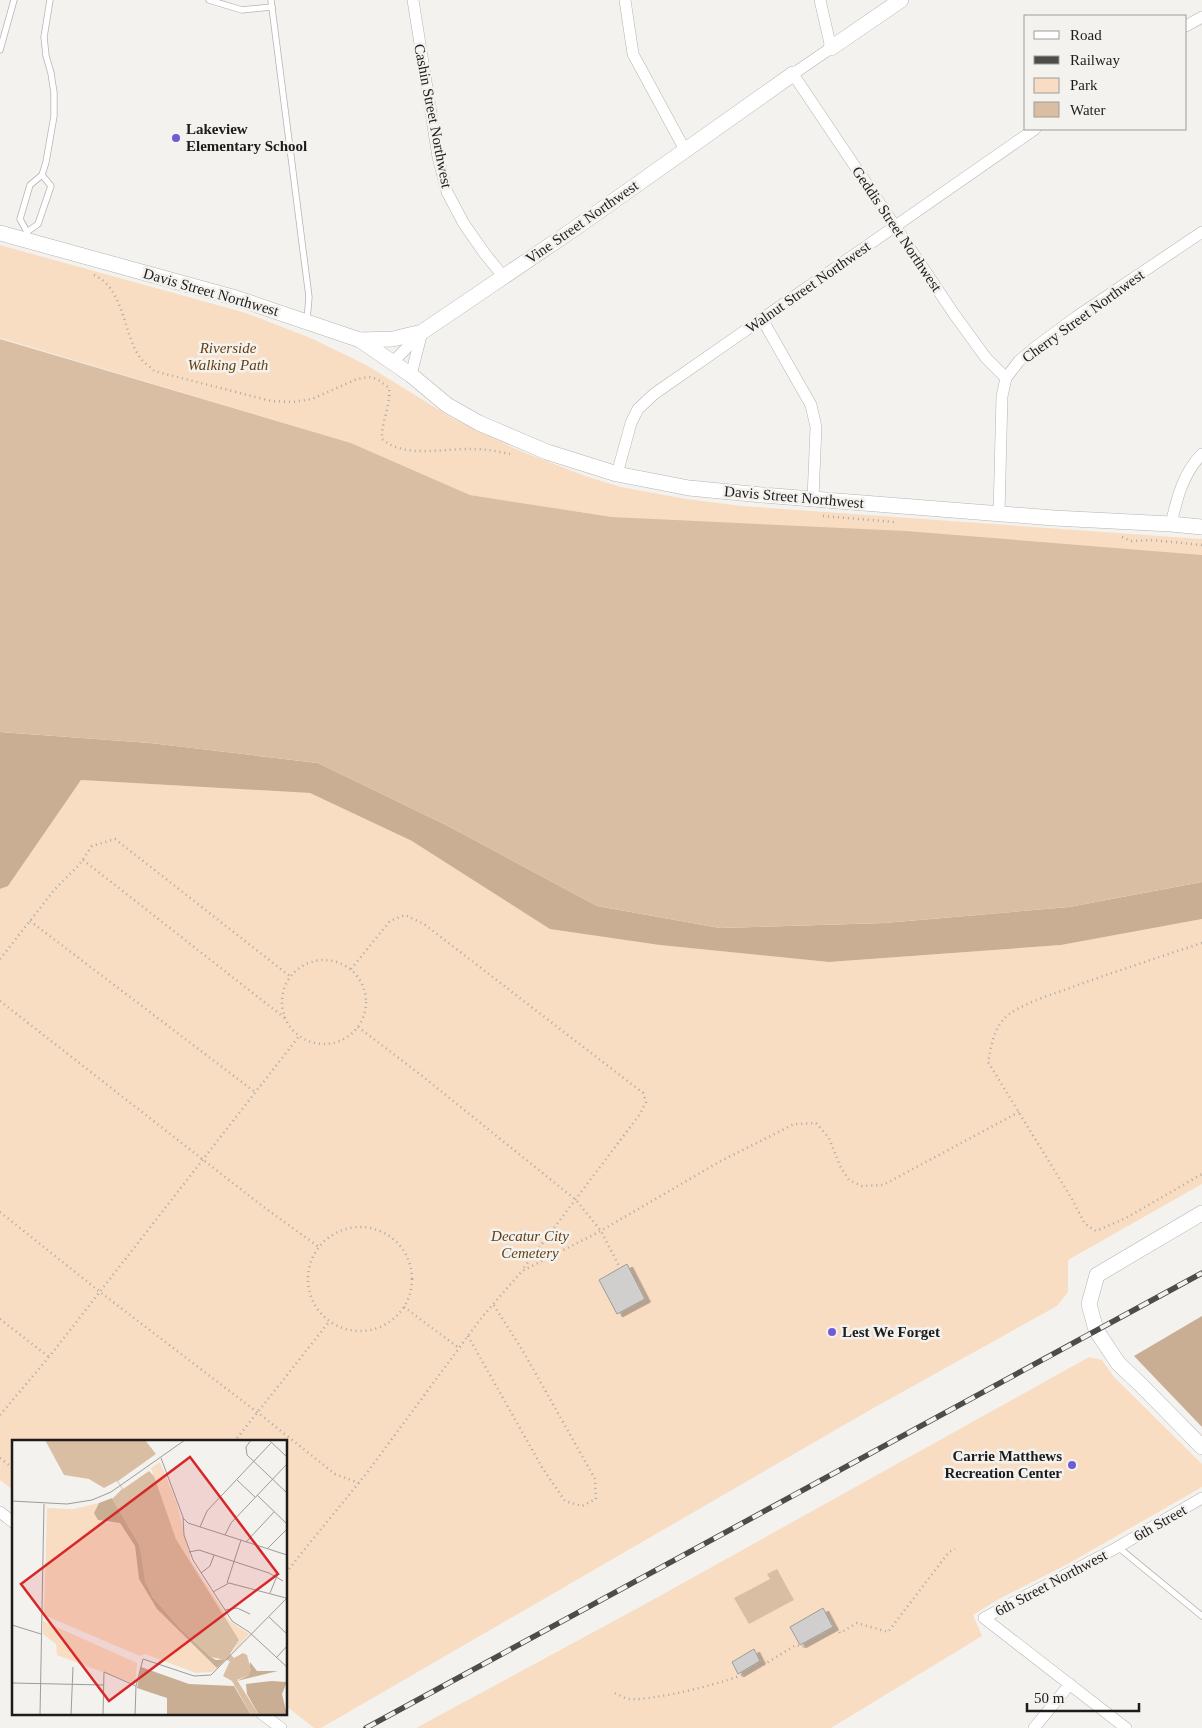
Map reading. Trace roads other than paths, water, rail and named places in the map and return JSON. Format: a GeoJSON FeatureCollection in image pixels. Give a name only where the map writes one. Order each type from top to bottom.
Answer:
{"type":"FeatureCollection","features":[{"type":"Feature","properties":{"kind":"street","name":"Cashin Street Northwest"},"geometry":{"type":"LineString","coordinates":[[413,0],[438,157],[447,192],[464,224],[503,276]]}},
{"type":"Feature","properties":{"kind":"street"},"geometry":{"type":"LineString","coordinates":[[624,0],[634,54],[685,150]]}},
{"type":"Feature","properties":{"kind":"street"},"geometry":{"type":"LineString","coordinates":[[820,0],[831,48]]}},
{"type":"Feature","properties":{"kind":"street"},"geometry":{"type":"LineString","coordinates":[[793,74],[901,0]]}},
{"type":"Feature","properties":{"kind":"street"},"geometry":{"type":"LineString","coordinates":[[1187,25],[1202,17]]}},
{"type":"Feature","properties":{"kind":"street","name":"Vine Street Northwest"},"geometry":{"type":"LineString","coordinates":[[360,340],[393,339],[422,332],[468,302],[793,74]]}},
{"type":"Feature","properties":{"kind":"street","name":"Geddis Street Northwest"},"geometry":{"type":"LineString","coordinates":[[793,74],[894,227],[986,358],[1006,378]]}},
{"type":"Feature","properties":{"kind":"street","name":"Walnut Street Northwest"},"geometry":{"type":"LineString","coordinates":[[618,474],[631,423],[638,409],[654,394],[1035,130]]}},
{"type":"Feature","properties":{"kind":"street","name":"Cherry Street Northwest"},"geometry":{"type":"LineString","coordinates":[[999,514],[1002,396],[1006,378],[1019,361],[1033,349],[1076,317],[1202,232]]}},
{"type":"Feature","properties":{"kind":"street","name":"Davis Street Northwest"},"geometry":{"type":"LineString","coordinates":[[0,233],[26,236],[236,298],[360,340],[411,375],[447,405],[478,423],[547,452],[618,474],[689,488],[999,514],[1202,527]]}},
{"type":"Feature","properties":{"kind":"street"},"geometry":{"type":"LineString","coordinates":[[762,319],[811,405],[816,427],[813,498]]}},
{"type":"Feature","properties":{"kind":"street"},"geometry":{"type":"LineString","coordinates":[[392,363],[422,332]]}},
{"type":"Feature","properties":{"kind":"street"},"geometry":{"type":"LineString","coordinates":[[411,375],[422,332]]}},
{"type":"Feature","properties":{"kind":"street"},"geometry":{"type":"LineString","coordinates":[[1171,524],[1181,485],[1195,461],[1202,454]]}},
{"type":"Feature","properties":{"kind":"street"},"geometry":{"type":"LineString","coordinates":[[1202,1213],[1097,1275],[1089,1304],[1096,1330],[1118,1363],[1202,1447]]}},
{"type":"Feature","properties":{"kind":"street","name":"6th Street"},"geometry":{"type":"LineString","coordinates":[[1118,1547],[1202,1498]]}},
{"type":"Feature","properties":{"kind":"street"},"geometry":{"type":"LineString","coordinates":[[0,1512],[12,1521]]}},
{"type":"Feature","properties":{"kind":"street","name":"6th Street Northwest"},"geometry":{"type":"LineString","coordinates":[[1070,1684],[984,1618],[1118,1547]]}},
{"type":"Feature","properties":{"kind":"street"},"geometry":{"type":"LineString","coordinates":[[1034,1728],[1070,1684],[1126,1728]]}},
{"type":"Feature","properties":{"kind":"street"},"geometry":{"type":"LineString","coordinates":[[265,1716],[281,1728]]}},
{"type":"Feature","properties":{"kind":"lane"},"geometry":{"type":"LineString","coordinates":[[0,50],[14,0]]}},
{"type":"Feature","properties":{"kind":"lane"},"geometry":{"type":"LineString","coordinates":[[42,175],[51,186],[38,224],[26,236],[20,219],[30,185],[42,175],[54,116],[54,93],[44,37],[50,0]]}},
{"type":"Feature","properties":{"kind":"lane"},"geometry":{"type":"LineString","coordinates":[[211,0],[242,10],[272,7]]}},
{"type":"Feature","properties":{"kind":"lane"},"geometry":{"type":"LineString","coordinates":[[271,0],[309,297],[307,322]]}},
{"type":"Feature","properties":{"kind":"lane"},"geometry":{"type":"LineString","coordinates":[[1118,1547],[1202,1616]]}},
{"type":"Feature","properties":{"kind":"water"},"geometry":{"type":"Polygon","coordinates":[[[0,339],[351,443],[470,495],[612,517],[906,531],[1202,555],[1202,882],[1069,907],[884,923],[720,928],[597,906],[450,827],[318,763],[150,743],[0,732],[0,339]]]}},
{"type":"Feature","properties":{"kind":"water"},"geometry":{"type":"Polygon","coordinates":[[[777,1569],[794,1600],[749,1624],[734,1598],[770,1579],[767,1574],[777,1569]]]}},
{"type":"Feature","properties":{"kind":"railway"},"geometry":{"type":"LineString","coordinates":[[366,1728],[1202,1273]]}},
{"type":"Feature","properties":{"kind":"place","name":"Lakeview Elementary School"},"geometry":{"type":"Point","coordinates":[176,138]}},
{"type":"Feature","properties":{"kind":"place","name":"Lest We Forget"},"geometry":{"type":"Point","coordinates":[832,1332]}},
{"type":"Feature","properties":{"kind":"place","name":"Carrie Matthews Recreation Center"},"geometry":{"type":"Point","coordinates":[1072,1465]}},
{"type":"Feature","properties":{"kind":"park label","name":"Riverside Walking Path"},"geometry":{"type":"Point","coordinates":[228,356]}},
{"type":"Feature","properties":{"kind":"park label","name":"Decatur City Cemetery"},"geometry":{"type":"Point","coordinates":[530,1244]}}]}
